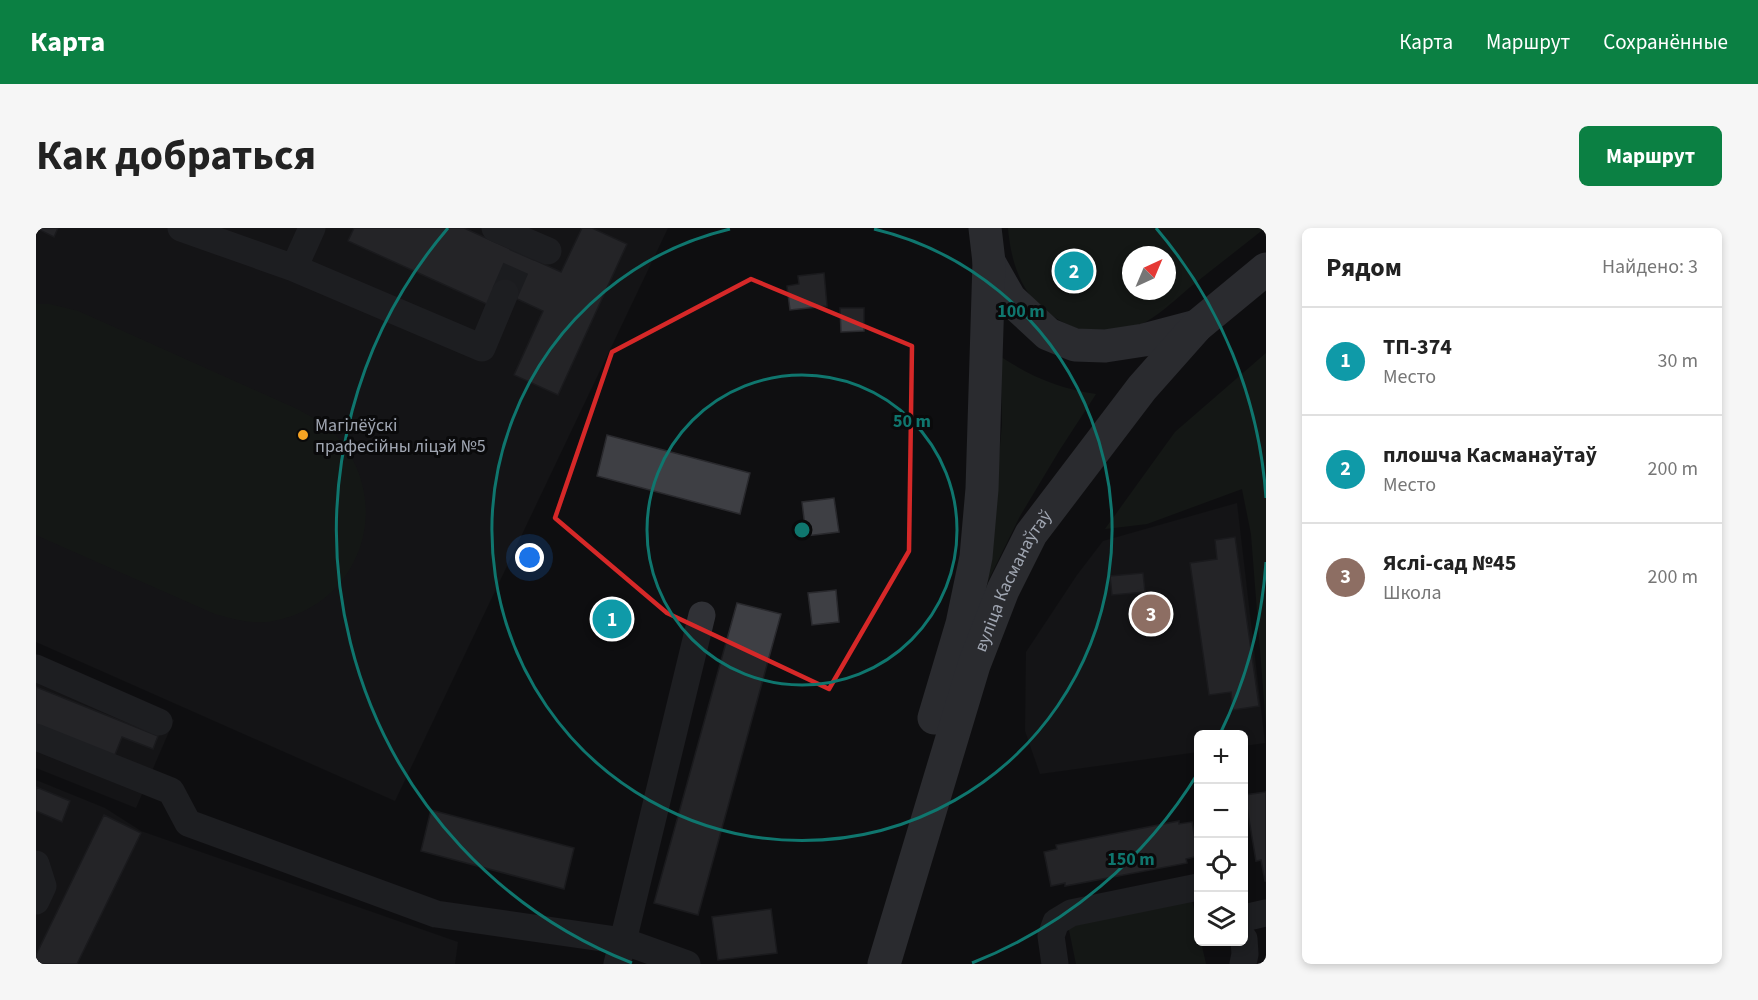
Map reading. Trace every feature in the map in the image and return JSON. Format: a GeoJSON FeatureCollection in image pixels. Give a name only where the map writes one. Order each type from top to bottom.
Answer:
{"type":"FeatureCollection","features":[{"type":"Feature","properties":{"kind":"main road","name":"вуліца Касманаўтаў"},"geometry":{"type":"LineString","coordinates":[[862,964],[962,624],[976,557],[982,489],[989,262],[985,228]]}},
{"type":"Feature","properties":{"kind":"main road"},"geometry":{"type":"LineString","coordinates":[[989,262],[1010,299],[1048,334],[1075,345],[1105,346],[1144,340],[1197,326]]}},
{"type":"Feature","properties":{"kind":"main road","name":"вуліца Касманаўтаў"},"geometry":{"type":"LineString","coordinates":[[884,964],[974,665],[1003,590],[1031,534],[1142,388],[1197,326],[1266,269]]}},
{"type":"Feature","properties":{"kind":"lane"},"geometry":{"type":"LineString","coordinates":[[181,228],[294,268],[483,348],[505,293]]}},
{"type":"Feature","properties":{"kind":"lane"},"geometry":{"type":"LineString","coordinates":[[294,268],[312,228]]}},
{"type":"Feature","properties":{"kind":"lane"},"geometry":{"type":"LineString","coordinates":[[495,228],[532,249]]}},
{"type":"Feature","properties":{"kind":"lane"},"geometry":{"type":"LineString","coordinates":[[620,952],[702,615]]}},
{"type":"Feature","properties":{"kind":"lane"},"geometry":{"type":"LineString","coordinates":[[36,668],[159,722]]}},
{"type":"Feature","properties":{"kind":"lane"},"geometry":{"type":"LineString","coordinates":[[36,737],[171,791],[188,823],[436,914],[687,964]]}},
{"type":"Feature","properties":{"kind":"lane"},"geometry":{"type":"LineString","coordinates":[[36,864],[43,886],[36,901]]}},
{"type":"Feature","properties":{"kind":"lane"},"geometry":{"type":"LineString","coordinates":[[1055,964],[1051,936],[1056,922],[1071,913],[1194,888]]}},
{"type":"Feature","properties":{"kind":"lane"},"geometry":{"type":"LineString","coordinates":[[1248,917],[1266,913]]}},
{"type":"Feature","properties":{"kind":"lane"},"geometry":{"type":"LineString","coordinates":[[1243,964],[1244,946]]}},
{"type":"Feature","properties":{"kind":"highlighted area"},"geometry":{"type":"Polygon","coordinates":[[[751,279],[912,346],[909,551],[829,689],[667,613],[555,518],[612,352],[751,279]]]}},
{"type":"Feature","properties":{"kind":"shaded area","name":"Магілёўскі прафесійны ліцэй №5"},"geometry":{"type":"Polygon","coordinates":[[[36,228],[668,228],[395,801],[36,642],[36,228]]]}},
{"type":"Feature","properties":{"kind":"shaded area"},"geometry":{"type":"Polygon","coordinates":[[[1008,228],[1265,228],[1176,299],[1176,246],[1122,246],[1122,300],[1175,300],[1151,319],[1134,328],[1115,333],[1086,331],[1051,315],[1032,298],[1025,288],[1012,253],[1008,228]]]}},
{"type":"Feature","properties":{"kind":"shaded area"},"geometry":{"type":"Polygon","coordinates":[[[36,304],[49,304],[78,311],[297,409],[328,428],[343,444],[358,471],[365,499],[365,526],[358,553],[345,577],[326,597],[302,612],[273,621],[251,622],[215,614],[36,535],[36,304]]]}},
{"type":"Feature","properties":{"kind":"shaded area"},"geometry":{"type":"Polygon","coordinates":[[[1266,353],[1266,726],[1251,534],[1242,489],[1147,524],[1105,529],[1175,432],[1266,353]]]}},
{"type":"Feature","properties":{"kind":"shaded area"},"geometry":{"type":"Polygon","coordinates":[[[1001,357],[1047,381],[1070,389],[1096,394],[1020,516],[987,583],[1002,425],[1001,357]]]}},
{"type":"Feature","properties":{"kind":"shaded area"},"geometry":{"type":"Polygon","coordinates":[[[1237,503],[1265,743],[1248,745],[1248,730],[1194,730],[1194,753],[1040,774],[1025,731],[1026,652],[1077,575],[1103,541],[1237,503]]]}},
{"type":"Feature","properties":{"kind":"shaded area"},"geometry":{"type":"Polygon","coordinates":[[[36,658],[174,720],[136,808],[36,768],[36,658]]]}},
{"type":"Feature","properties":{"kind":"shaded area"},"geometry":{"type":"Polygon","coordinates":[[[36,780],[105,808],[141,831],[458,942],[455,964],[36,964],[36,780]]]}},
{"type":"Feature","properties":{"kind":"shaded area"},"geometry":{"type":"Polygon","coordinates":[[[1192,900],[1194,946],[1202,946],[1206,964],[1076,964],[1068,925],[1192,900]]]}},
{"type":"Feature","properties":{"kind":"building"},"geometry":{"type":"Polygon","coordinates":[[[36,228],[58,228],[54,237],[36,228]]]}},
{"type":"Feature","properties":{"kind":"building"},"geometry":{"type":"Polygon","coordinates":[[[354,228],[464,228],[561,272],[582,228],[592,228],[627,244],[558,395],[514,375],[543,311],[498,290],[491,306],[348,241],[354,228]]]}},
{"type":"Feature","properties":{"kind":"building"},"geometry":{"type":"Polygon","coordinates":[[[824,273],[827,306],[790,310],[787,286],[799,284],[798,276],[824,273]]]}},
{"type":"Feature","properties":{"kind":"building"},"geometry":{"type":"Polygon","coordinates":[[[840,308],[864,308],[864,331],[841,332],[840,308]]]}},
{"type":"Feature","properties":{"kind":"building"},"geometry":{"type":"Polygon","coordinates":[[[607,435],[750,473],[740,514],[597,476],[607,435]]]}},
{"type":"Feature","properties":{"kind":"building"},"geometry":{"type":"Polygon","coordinates":[[[834,498],[839,532],[806,536],[802,502],[834,498]]]}},
{"type":"Feature","properties":{"kind":"building"},"geometry":{"type":"Polygon","coordinates":[[[1235,537],[1259,706],[1233,710],[1231,692],[1209,695],[1190,563],[1217,559],[1215,540],[1235,537]]]}},
{"type":"Feature","properties":{"kind":"building"},"geometry":{"type":"Polygon","coordinates":[[[1143,573],[1145,592],[1112,595],[1110,576],[1143,573]]]}},
{"type":"Feature","properties":{"kind":"building"},"geometry":{"type":"Polygon","coordinates":[[[836,590],[839,622],[812,625],[808,593],[836,590]]]}},
{"type":"Feature","properties":{"kind":"building"},"geometry":{"type":"Polygon","coordinates":[[[737,603],[781,614],[698,915],[654,903],[737,603]]]}},
{"type":"Feature","properties":{"kind":"building"},"geometry":{"type":"Polygon","coordinates":[[[600,606],[629,614],[624,632],[595,624],[600,606]]]}},
{"type":"Feature","properties":{"kind":"building"},"geometry":{"type":"Polygon","coordinates":[[[36,687],[158,736],[153,749],[122,737],[114,757],[36,725],[36,687]]]}},
{"type":"Feature","properties":{"kind":"building"},"geometry":{"type":"Polygon","coordinates":[[[36,787],[70,801],[62,822],[36,811],[36,787]]]}},
{"type":"Feature","properties":{"kind":"building"},"geometry":{"type":"Polygon","coordinates":[[[1266,792],[1266,881],[1261,860],[1256,861],[1248,813],[1248,795],[1266,792]]]}},
{"type":"Feature","properties":{"kind":"building"},"geometry":{"type":"Polygon","coordinates":[[[431,810],[574,848],[564,889],[421,851],[431,810]]]}},
{"type":"Feature","properties":{"kind":"building"},"geometry":{"type":"Polygon","coordinates":[[[104,815],[141,833],[77,964],[36,964],[36,955],[104,815]]]}},
{"type":"Feature","properties":{"kind":"building"},"geometry":{"type":"Polygon","coordinates":[[[1179,821],[1179,824],[1192,822],[1194,857],[1186,859],[1187,863],[1065,886],[1065,883],[1051,886],[1044,852],[1057,849],[1056,845],[1179,821]]]}},
{"type":"Feature","properties":{"kind":"building"},"geometry":{"type":"Polygon","coordinates":[[[771,909],[777,953],[718,960],[712,917],[771,909]]]}},
{"type":"Feature","properties":{"kind":"tunnel"},"geometry":{"type":"LineString","coordinates":[[505,293],[522,254]]}},
{"type":"Feature","properties":{"kind":"place","name":"плошча Касманаўтаў"},"geometry":{"type":"Point","coordinates":[1074,271]}},
{"type":"Feature","properties":{"kind":"place","name":"Магілёўскі прафесійны ліцэй №5"},"geometry":{"type":"Point","coordinates":[303,435]}},
{"type":"Feature","properties":{"kind":"place","name":"Яслі-сад №45"},"geometry":{"type":"Point","coordinates":[1151,614]}},
{"type":"Feature","properties":{"kind":"place","name":"ТП-374"},"geometry":{"type":"Point","coordinates":[612,619]}}]}
